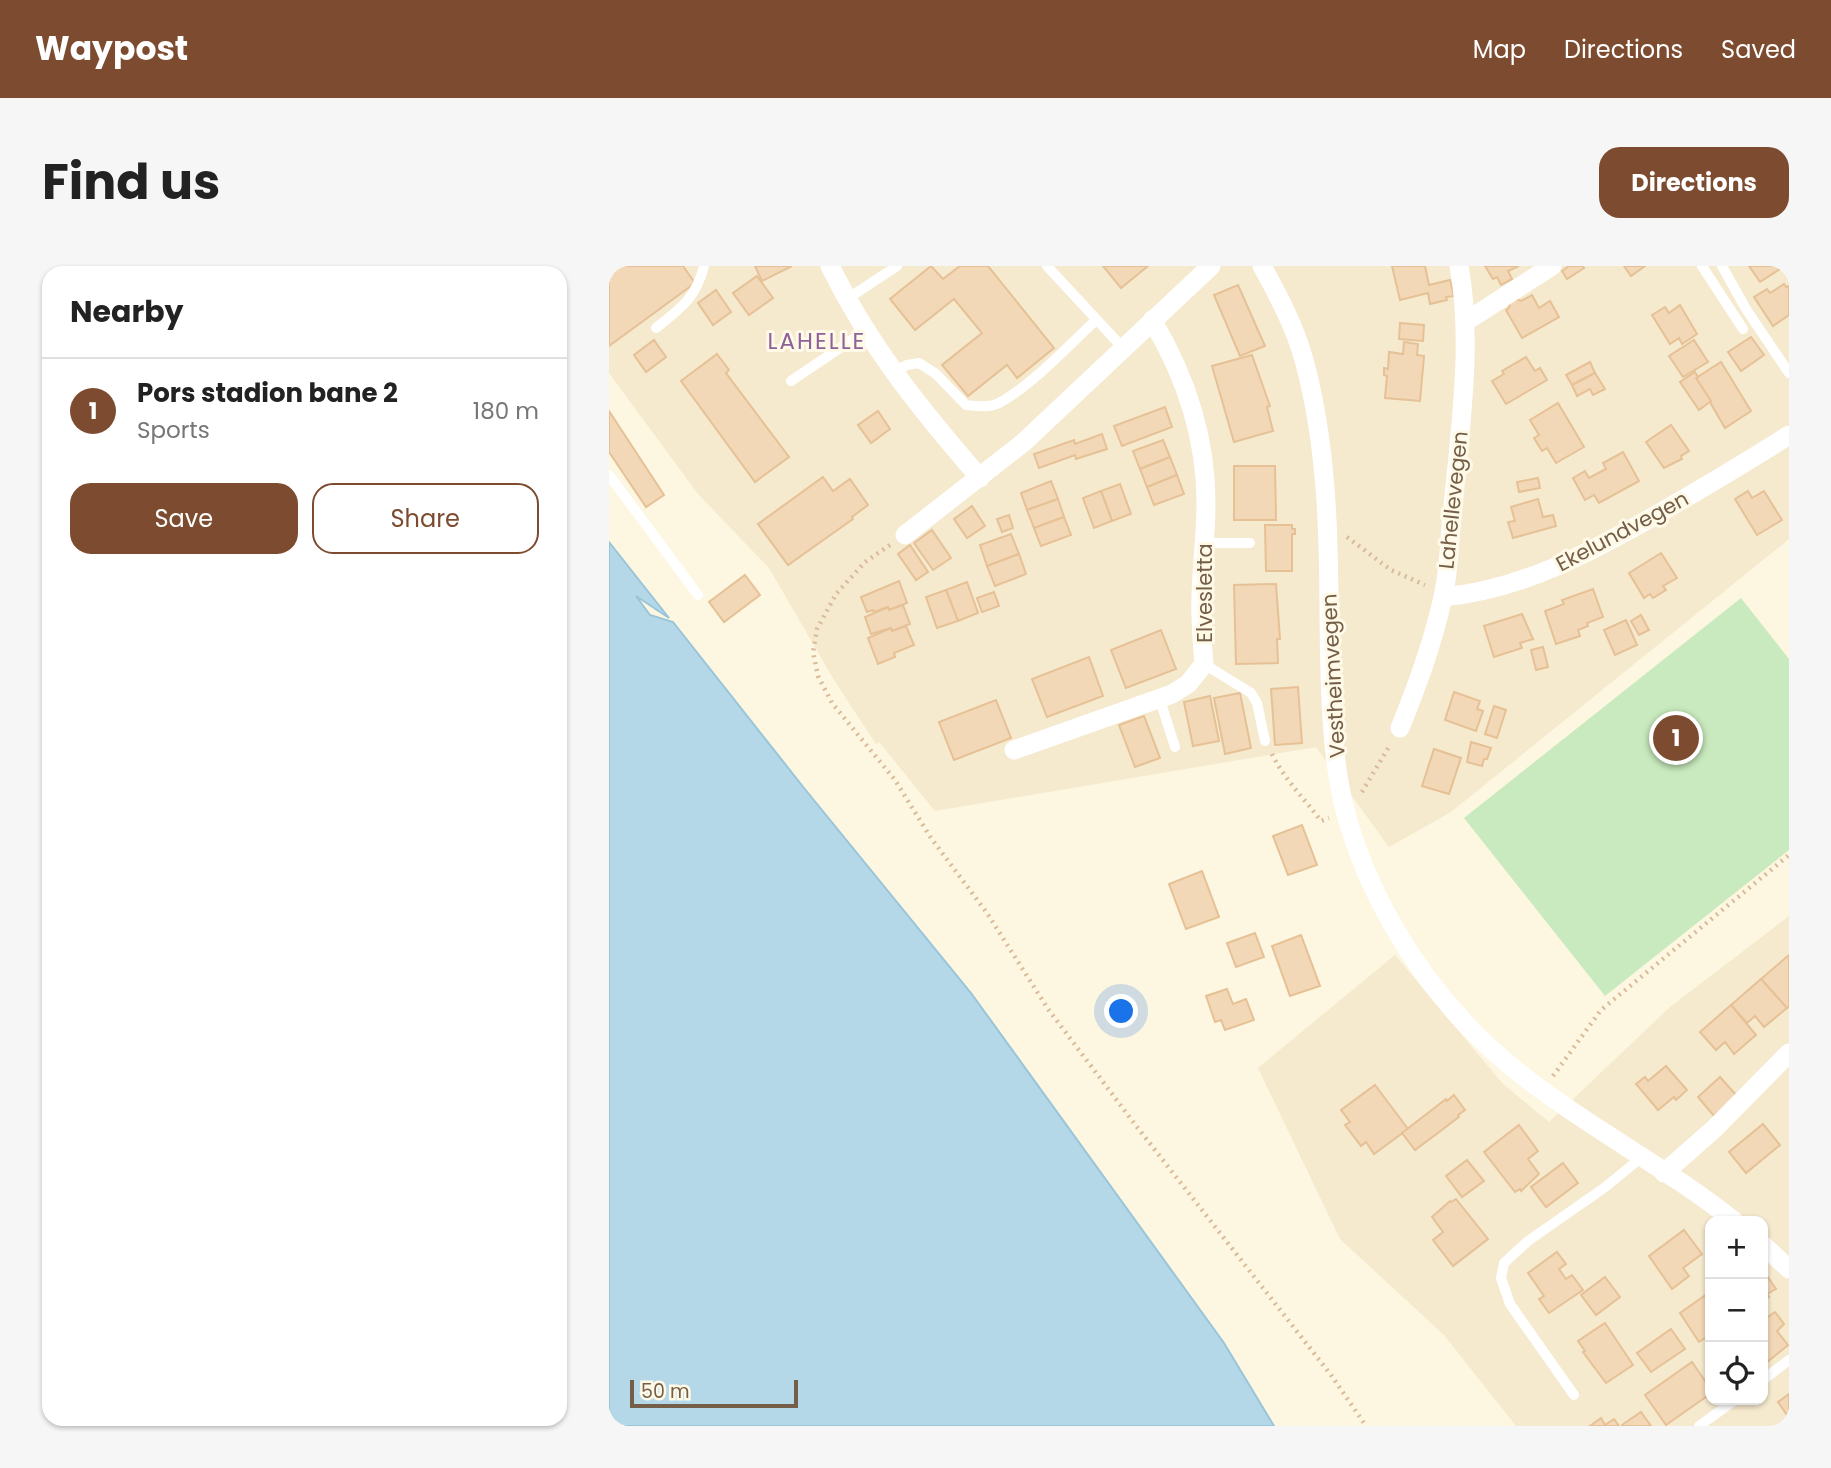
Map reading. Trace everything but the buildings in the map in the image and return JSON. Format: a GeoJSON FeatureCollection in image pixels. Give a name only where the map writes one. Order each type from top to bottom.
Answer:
{"type":"FeatureCollection","features":[{"type":"Feature","properties":{"kind":"street"},"geometry":{"type":"LineString","coordinates":[[829,266],[865,331],[914,402],[980,478]]}},
{"type":"Feature","properties":{"kind":"street"},"geometry":{"type":"LineString","coordinates":[[905,535],[1024,442],[1211,266]]}},
{"type":"Feature","properties":{"kind":"street","name":"Vestheimvegen"},"geometry":{"type":"LineString","coordinates":[[1262,266],[1280,298],[1303,357],[1321,444],[1334,739],[1345,812],[1371,884],[1428,978],[1462,1020],[1497,1056],[1542,1091],[1727,1216]]}},
{"type":"Feature","properties":{"kind":"street","name":"Lahellevegen"},"geometry":{"type":"LineString","coordinates":[[1400,728],[1422,676],[1444,597],[1461,424],[1465,322],[1459,266]]}},
{"type":"Feature","properties":{"kind":"street"},"geometry":{"type":"LineString","coordinates":[[1465,322],[1552,266]]}},
{"type":"Feature","properties":{"kind":"street","name":"Elvesletta"},"geometry":{"type":"LineString","coordinates":[[1014,750],[1160,700],[1188,684],[1203,664],[1200,598],[1206,504],[1197,430],[1187,392],[1168,347],[1152,320]]}},
{"type":"Feature","properties":{"kind":"street","name":"Ekelundvegen"},"geometry":{"type":"LineString","coordinates":[[1444,597],[1471,595],[1521,581],[1586,554],[1736,470],[1789,435]]}},
{"type":"Feature","properties":{"kind":"street"},"geometry":{"type":"LineString","coordinates":[[1664,1173],[1714,1129],[1789,1054]]}},
{"type":"Feature","properties":{"kind":"street"},"geometry":{"type":"LineString","coordinates":[[1768,1250],[1789,1269]]}},
{"type":"Feature","properties":{"kind":"lane"},"geometry":{"type":"LineString","coordinates":[[656,328],[685,306],[699,286],[704,266]]}},
{"type":"Feature","properties":{"kind":"lane"},"geometry":{"type":"LineString","coordinates":[[846,300],[897,266]]}},
{"type":"Feature","properties":{"kind":"lane"},"geometry":{"type":"LineString","coordinates":[[1047,266],[1122,348]]}},
{"type":"Feature","properties":{"kind":"lane"},"geometry":{"type":"LineString","coordinates":[[1702,266],[1743,329]]}},
{"type":"Feature","properties":{"kind":"lane"},"geometry":{"type":"LineString","coordinates":[[1722,266],[1746,309],[1789,373]]}},
{"type":"Feature","properties":{"kind":"lane"},"geometry":{"type":"LineString","coordinates":[[894,372],[907,365],[919,363],[936,374],[966,405],[997,404],[1023,386],[1095,321]]}},
{"type":"Feature","properties":{"kind":"lane"},"geometry":{"type":"LineString","coordinates":[[791,381],[865,331]]}},
{"type":"Feature","properties":{"kind":"lane"},"geometry":{"type":"LineString","coordinates":[[609,475],[698,595]]}},
{"type":"Feature","properties":{"kind":"lane"},"geometry":{"type":"LineString","coordinates":[[1203,543],[1250,543]]}},
{"type":"Feature","properties":{"kind":"lane"},"geometry":{"type":"LineString","coordinates":[[1203,664],[1251,693],[1257,703],[1265,741]]}},
{"type":"Feature","properties":{"kind":"lane"},"geometry":{"type":"LineString","coordinates":[[1160,700],[1175,747]]}},
{"type":"Feature","properties":{"kind":"lane"},"geometry":{"type":"LineString","coordinates":[[1574,1395],[1510,1304],[1501,1278],[1504,1263],[1528,1241],[1604,1188],[1642,1157]]}},
{"type":"Feature","properties":{"kind":"lane"},"geometry":{"type":"LineString","coordinates":[[1768,1376],[1789,1360]]}},
{"type":"Feature","properties":{"kind":"lane"},"geometry":{"type":"LineString","coordinates":[[1699,1426],[1728,1405]]}},
{"type":"Feature","properties":{"kind":"path"},"geometry":{"type":"LineString","coordinates":[[1326,522],[1391,570],[1419,581],[1444,597]]}},
{"type":"Feature","properties":{"kind":"path"},"geometry":{"type":"LineString","coordinates":[[905,535],[865,562],[836,594],[817,629],[813,652],[818,676],[832,704],[895,780],[931,838],[987,913],[1048,1009],[1331,1375],[1366,1426]]}},
{"type":"Feature","properties":{"kind":"path"},"geometry":{"type":"LineString","coordinates":[[1265,741],[1281,774],[1298,790],[1321,821],[1345,812],[1377,771],[1400,728]]}},
{"type":"Feature","properties":{"kind":"path"},"geometry":{"type":"LineString","coordinates":[[1542,1091],[1601,1010],[1789,855]]}},
{"type":"Feature","properties":{"kind":"shaded area"},"geometry":{"type":"Polygon","coordinates":[[[609,266],[1789,266],[1789,539],[1451,812],[1389,847],[1316,747],[935,811],[879,742],[876,744],[834,680],[769,568],[698,494],[609,373],[609,266]]]}},
{"type":"Feature","properties":{"kind":"shaded area"},"geometry":{"type":"Polygon","coordinates":[[[1789,916],[1789,1426],[1516,1426],[1444,1335],[1340,1239],[1258,1068],[1395,955],[1503,1084],[1549,1122],[1670,1007],[1789,916]]]}},
{"type":"Feature","properties":{"kind":"green space"},"geometry":{"type":"Polygon","coordinates":[[[1741,598],[1789,659],[1789,850],[1605,996],[1464,818],[1741,598]]]}},
{"type":"Feature","properties":{"kind":"water"},"geometry":{"type":"Polygon","coordinates":[[[609,542],[669,618],[636,596],[650,615],[673,622],[971,993],[1224,1343],[1274,1426],[609,1426],[609,542]]]}},
{"type":"Feature","properties":{"kind":"place","name":"Pors stadion bane 2"},"geometry":{"type":"Point","coordinates":[1676,738]}},
{"type":"Feature","properties":{"kind":"district","name":"LAHELLE"},"geometry":{"type":"Point","coordinates":[817,341]}}]}
